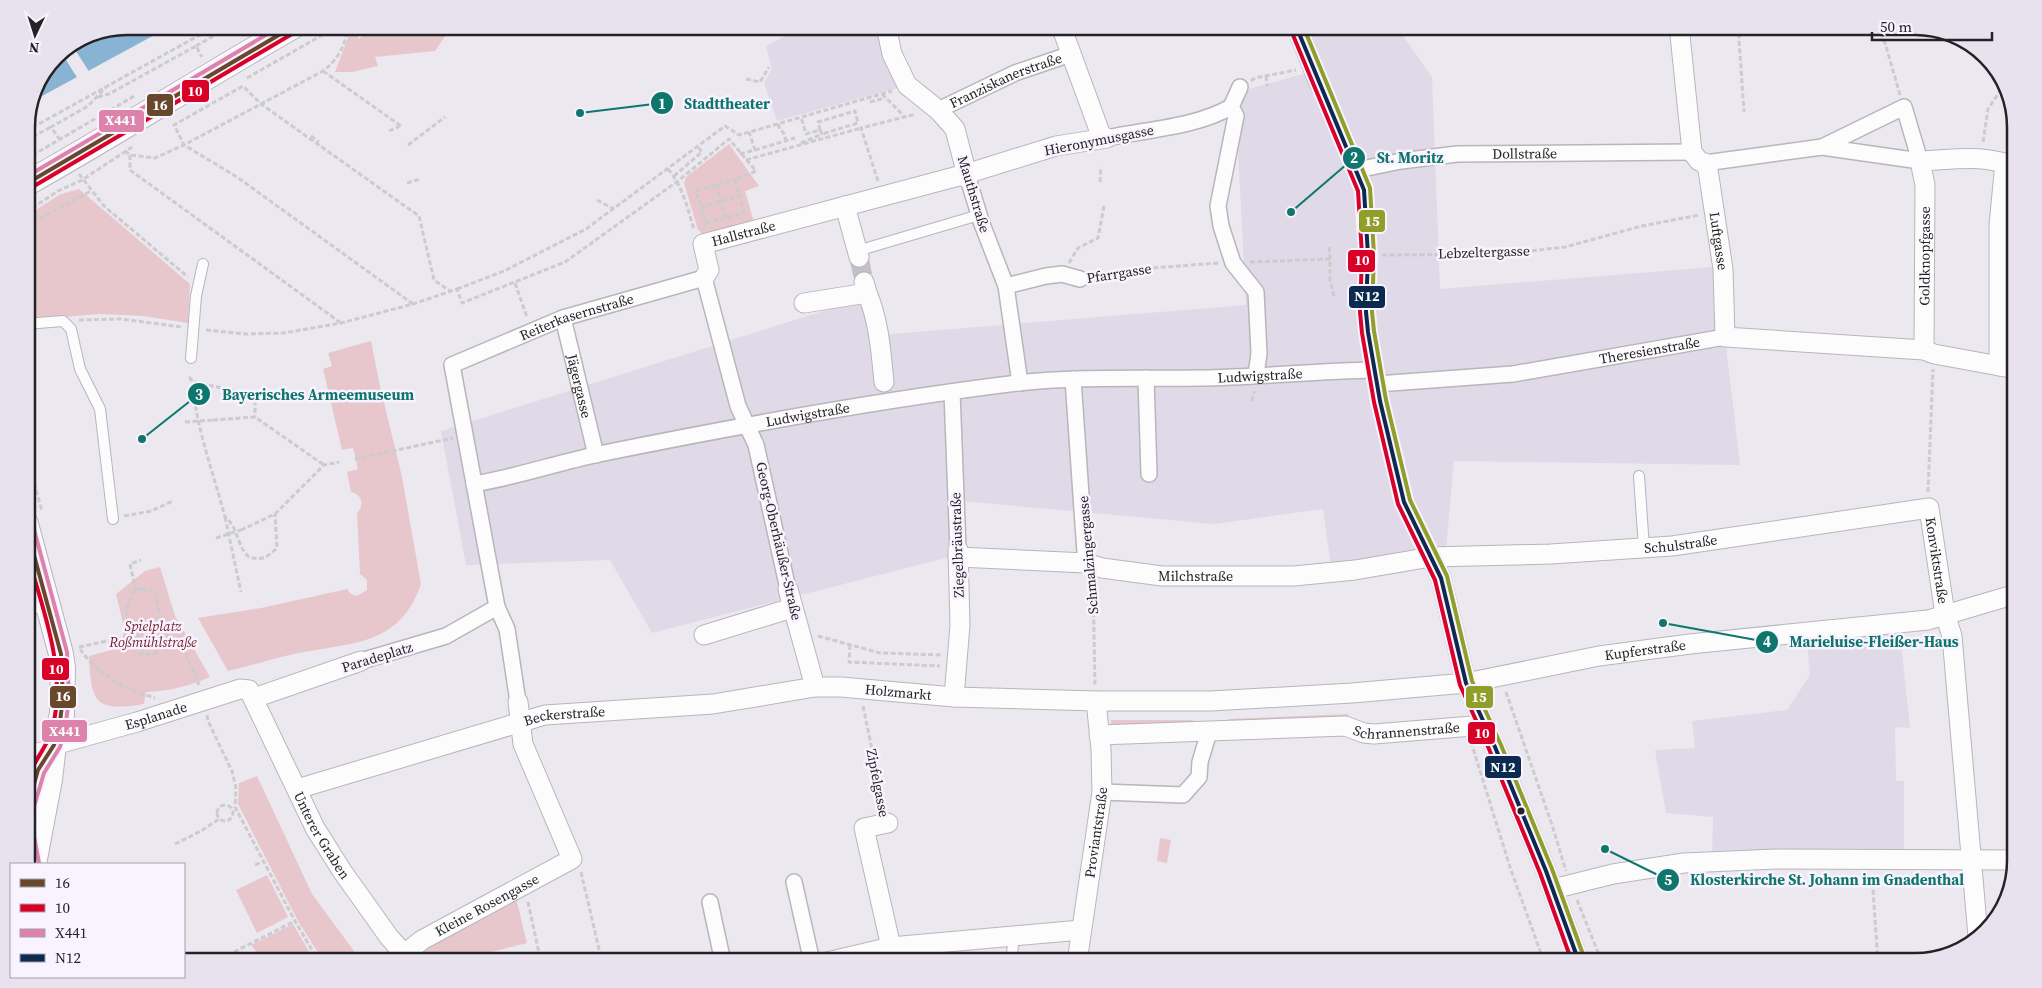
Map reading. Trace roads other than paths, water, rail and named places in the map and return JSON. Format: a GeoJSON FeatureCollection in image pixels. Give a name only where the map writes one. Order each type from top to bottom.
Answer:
{"type":"FeatureCollection","features":[{"type":"Feature","properties":{"kind":"street"},"geometry":{"type":"LineString","coordinates":[[35,179],[278,35]]}},
{"type":"Feature","properties":{"kind":"street","name":"Mauthstraße"},"geometry":{"type":"LineString","coordinates":[[888,35],[892,54],[908,85],[938,110],[955,129],[979,216],[1006,286],[1020,383]]}},
{"type":"Feature","properties":{"kind":"street"},"geometry":{"type":"LineString","coordinates":[[1066,35],[1105,138]]}},
{"type":"Feature","properties":{"kind":"street"},"geometry":{"type":"LineString","coordinates":[[1304,35],[1320,86],[1364,190],[1368,255],[1366,312],[1375,377],[1404,502],[1440,578],[1466,683],[1561,887],[1577,953]]}},
{"type":"Feature","properties":{"kind":"street","name":"Luftgasse"},"geometry":{"type":"LineString","coordinates":[[1680,35],[1699,157],[1708,170],[1715,212],[1723,269],[1725,336]]}},
{"type":"Feature","properties":{"kind":"street","name":"Franziskanerstraße"},"geometry":{"type":"LineString","coordinates":[[938,110],[1015,73],[1073,53]]}},
{"type":"Feature","properties":{"kind":"street"},"geometry":{"type":"LineString","coordinates":[[1240,87],[1231,107],[1236,116],[1218,206],[1221,226],[1233,263],[1256,292],[1259,353],[1256,375]]}},
{"type":"Feature","properties":{"kind":"street","name":"Hieronymusgasse"},"geometry":{"type":"LineString","coordinates":[[967,177],[1056,146],[1177,126],[1215,116],[1231,107]]}},
{"type":"Feature","properties":{"kind":"street"},"geometry":{"type":"LineString","coordinates":[[1822,147],[1904,107],[1920,162]]}},
{"type":"Feature","properties":{"kind":"street"},"geometry":{"type":"LineString","coordinates":[[1822,147],[1920,162],[1983,158],[2007,164]]}},
{"type":"Feature","properties":{"kind":"street","name":"Dollstraße"},"geometry":{"type":"LineString","coordinates":[[1357,170],[1402,161],[1457,154],[1699,157],[1822,147]]}},
{"type":"Feature","properties":{"kind":"street","name":"Goldknopfgasse"},"geometry":{"type":"LineString","coordinates":[[1920,162],[1925,185],[1924,350]]}},
{"type":"Feature","properties":{"kind":"street","name":"Hallstraße"},"geometry":{"type":"LineString","coordinates":[[747,425],[738,406],[704,278],[709,270],[700,239],[749,232],[882,196],[967,177]]}},
{"type":"Feature","properties":{"kind":"street"},"geometry":{"type":"LineString","coordinates":[[2007,181],[1999,225],[2007,368]]}},
{"type":"Feature","properties":{"kind":"street"},"geometry":{"type":"LineString","coordinates":[[845,206],[858,254]]}},
{"type":"Feature","properties":{"kind":"street","name":"Pfarrgasse"},"geometry":{"type":"LineString","coordinates":[[1006,286],[1062,274],[1080,279]]}},
{"type":"Feature","properties":{"kind":"street","name":"Reiterkasernstraße"},"geometry":{"type":"LineString","coordinates":[[474,484],[452,365],[563,318],[704,278]]}},
{"type":"Feature","properties":{"kind":"street"},"geometry":{"type":"LineString","coordinates":[[804,303],[866,287],[879,335],[886,402]]}},
{"type":"Feature","properties":{"kind":"street","name":"Jägergasse"},"geometry":{"type":"LineString","coordinates":[[563,318],[596,455]]}},
{"type":"Feature","properties":{"kind":"street","name":"Theresienstraße"},"geometry":{"type":"LineString","coordinates":[[1375,377],[1513,374],[1725,336],[1924,350],[1934,354],[2007,368]]}},
{"type":"Feature","properties":{"kind":"street","name":"Ludwigstraße"},"geometry":{"type":"LineString","coordinates":[[474,484],[596,455],[747,425],[886,402],[1020,383],[1073,379],[1309,372],[1375,377]]}},
{"type":"Feature","properties":{"kind":"street"},"geometry":{"type":"LineString","coordinates":[[1146,378],[1149,474]]}},
{"type":"Feature","properties":{"kind":"street","name":"Schmalzingergasse"},"geometry":{"type":"LineString","coordinates":[[1073,379],[1086,558]]}},
{"type":"Feature","properties":{"kind":"street","name":"Ziegelbräustraße"},"geometry":{"type":"LineString","coordinates":[[952,392],[960,625],[954,697]]}},
{"type":"Feature","properties":{"kind":"street","name":"Georg-Oberhäußer-Straße"},"geometry":{"type":"LineString","coordinates":[[747,425],[756,445],[790,598],[815,687]]}},
{"type":"Feature","properties":{"kind":"street"},"geometry":{"type":"LineString","coordinates":[[474,484],[497,607],[507,629],[521,721]]}},
{"type":"Feature","properties":{"kind":"street","name":"Schulstraße"},"geometry":{"type":"LineString","coordinates":[[1431,557],[1551,554],[1672,546],[1929,508]]}},
{"type":"Feature","properties":{"kind":"street","name":"Konviktstraße"},"geometry":{"type":"LineString","coordinates":[[1929,508],[1944,614],[1952,636],[1977,928]]}},
{"type":"Feature","properties":{"kind":"street","name":"Milchstraße"},"geometry":{"type":"LineString","coordinates":[[958,553],[1086,558],[1102,568],[1162,576],[1274,576],[1355,570],[1431,557]]}},
{"type":"Feature","properties":{"kind":"street"},"geometry":{"type":"LineString","coordinates":[[35,593],[37,608],[61,654],[63,668],[62,714],[54,745],[35,859]]}},
{"type":"Feature","properties":{"kind":"street","name":"Kupferstraße"},"geometry":{"type":"LineString","coordinates":[[1466,683],[1599,656],[1690,644],[1928,620],[2007,596]]}},
{"type":"Feature","properties":{"kind":"street"},"geometry":{"type":"LineString","coordinates":[[704,636],[790,598]]}},
{"type":"Feature","properties":{"kind":"street","name":"Paradeplatz"},"geometry":{"type":"LineString","coordinates":[[254,698],[361,661],[446,636],[497,607]]}},
{"type":"Feature","properties":{"kind":"street"},"geometry":{"type":"LineString","coordinates":[[954,697],[1096,701],[1211,701],[1344,694],[1466,683]]}},
{"type":"Feature","properties":{"kind":"street","name":"Beckerstraße"},"geometry":{"type":"LineString","coordinates":[[297,788],[545,715],[713,704],[815,687],[841,687]]}},
{"type":"Feature","properties":{"kind":"street","name":"Holzmarkt"},"geometry":{"type":"LineString","coordinates":[[841,687],[954,697]]}},
{"type":"Feature","properties":{"kind":"street","name":"Esplanade"},"geometry":{"type":"LineString","coordinates":[[54,745],[137,722],[240,689],[249,690],[254,698]]}},
{"type":"Feature","properties":{"kind":"street","name":"Unterer Graben"},"geometry":{"type":"LineString","coordinates":[[254,698],[315,828],[342,871],[403,953]]}},
{"type":"Feature","properties":{"kind":"street","name":"Proviantstraße"},"geometry":{"type":"LineString","coordinates":[[1078,953],[1102,792],[1096,701]]}},
{"type":"Feature","properties":{"kind":"street"},"geometry":{"type":"LineString","coordinates":[[1102,792],[1182,795],[1199,777],[1200,762],[1209,732],[1211,701]]}},
{"type":"Feature","properties":{"kind":"street","name":"Kleine Rosengasse"},"geometry":{"type":"LineString","coordinates":[[411,953],[422,940],[572,859],[523,744],[521,721]]}},
{"type":"Feature","properties":{"kind":"street","name":"Schrannenstraße"},"geometry":{"type":"LineString","coordinates":[[1099,735],[1345,726],[1364,733],[1374,734],[1485,725]]}},
{"type":"Feature","properties":{"kind":"street","name":"Zipfelgasse"},"geometry":{"type":"LineString","coordinates":[[888,823],[864,828],[891,947]]}},
{"type":"Feature","properties":{"kind":"street"},"geometry":{"type":"LineString","coordinates":[[1561,887],[1613,874],[1684,863],[1871,859],[2007,860]]}},
{"type":"Feature","properties":{"kind":"street"},"geometry":{"type":"LineString","coordinates":[[794,882],[810,953]]}},
{"type":"Feature","properties":{"kind":"street"},"geometry":{"type":"LineString","coordinates":[[710,902],[720,953]]}},
{"type":"Feature","properties":{"kind":"street"},"geometry":{"type":"LineString","coordinates":[[865,953],[891,947],[1081,930]]}},
{"type":"Feature","properties":{"kind":"lane"},"geometry":{"type":"LineString","coordinates":[[858,254],[979,216]]}},
{"type":"Feature","properties":{"kind":"lane"},"geometry":{"type":"LineString","coordinates":[[191,358],[193,329],[203,264]]}},
{"type":"Feature","properties":{"kind":"lane"},"geometry":{"type":"LineString","coordinates":[[35,323],[64,321],[71,329],[80,369],[100,409],[113,518]]}},
{"type":"Feature","properties":{"kind":"lane"},"geometry":{"type":"LineString","coordinates":[[1639,476],[1644,548]]}},
{"type":"Feature","properties":{"kind":"lane"},"geometry":{"type":"LineString","coordinates":[[35,749],[54,745]]}},
{"type":"Feature","properties":{"kind":"lane"},"geometry":{"type":"LineString","coordinates":[[1012,953],[1014,936]]}},
{"type":"Feature","properties":{"kind":"water"},"geometry":{"type":"Polygon","coordinates":[[[121,35],[154,35],[40,97],[50,76],[76,50],[97,40],[121,35]]]}},
{"type":"Feature","properties":{"kind":"tunnel"},"geometry":{"type":"LineString","coordinates":[[859,257],[864,282]]}},
{"type":"Feature","properties":{"kind":"place","name":"Stadttheater"},"geometry":{"type":"Point","coordinates":[580,113]}},
{"type":"Feature","properties":{"kind":"place","name":"St. Moritz"},"geometry":{"type":"Point","coordinates":[1291,212]}},
{"type":"Feature","properties":{"kind":"place","name":"Bayerisches Armeemuseum"},"geometry":{"type":"Point","coordinates":[142,439]}},
{"type":"Feature","properties":{"kind":"place","name":"Marieluise-Fleißer-Haus"},"geometry":{"type":"Point","coordinates":[1663,623]}},
{"type":"Feature","properties":{"kind":"place","name":"Klosterkirche St. Johann im Gnadenthal"},"geometry":{"type":"Point","coordinates":[1605,849]}},
{"type":"Feature","properties":{"kind":"park label","name":"Spielplatz Roßmühlstraße"},"geometry":{"type":"Point","coordinates":[153,634]}}]}
